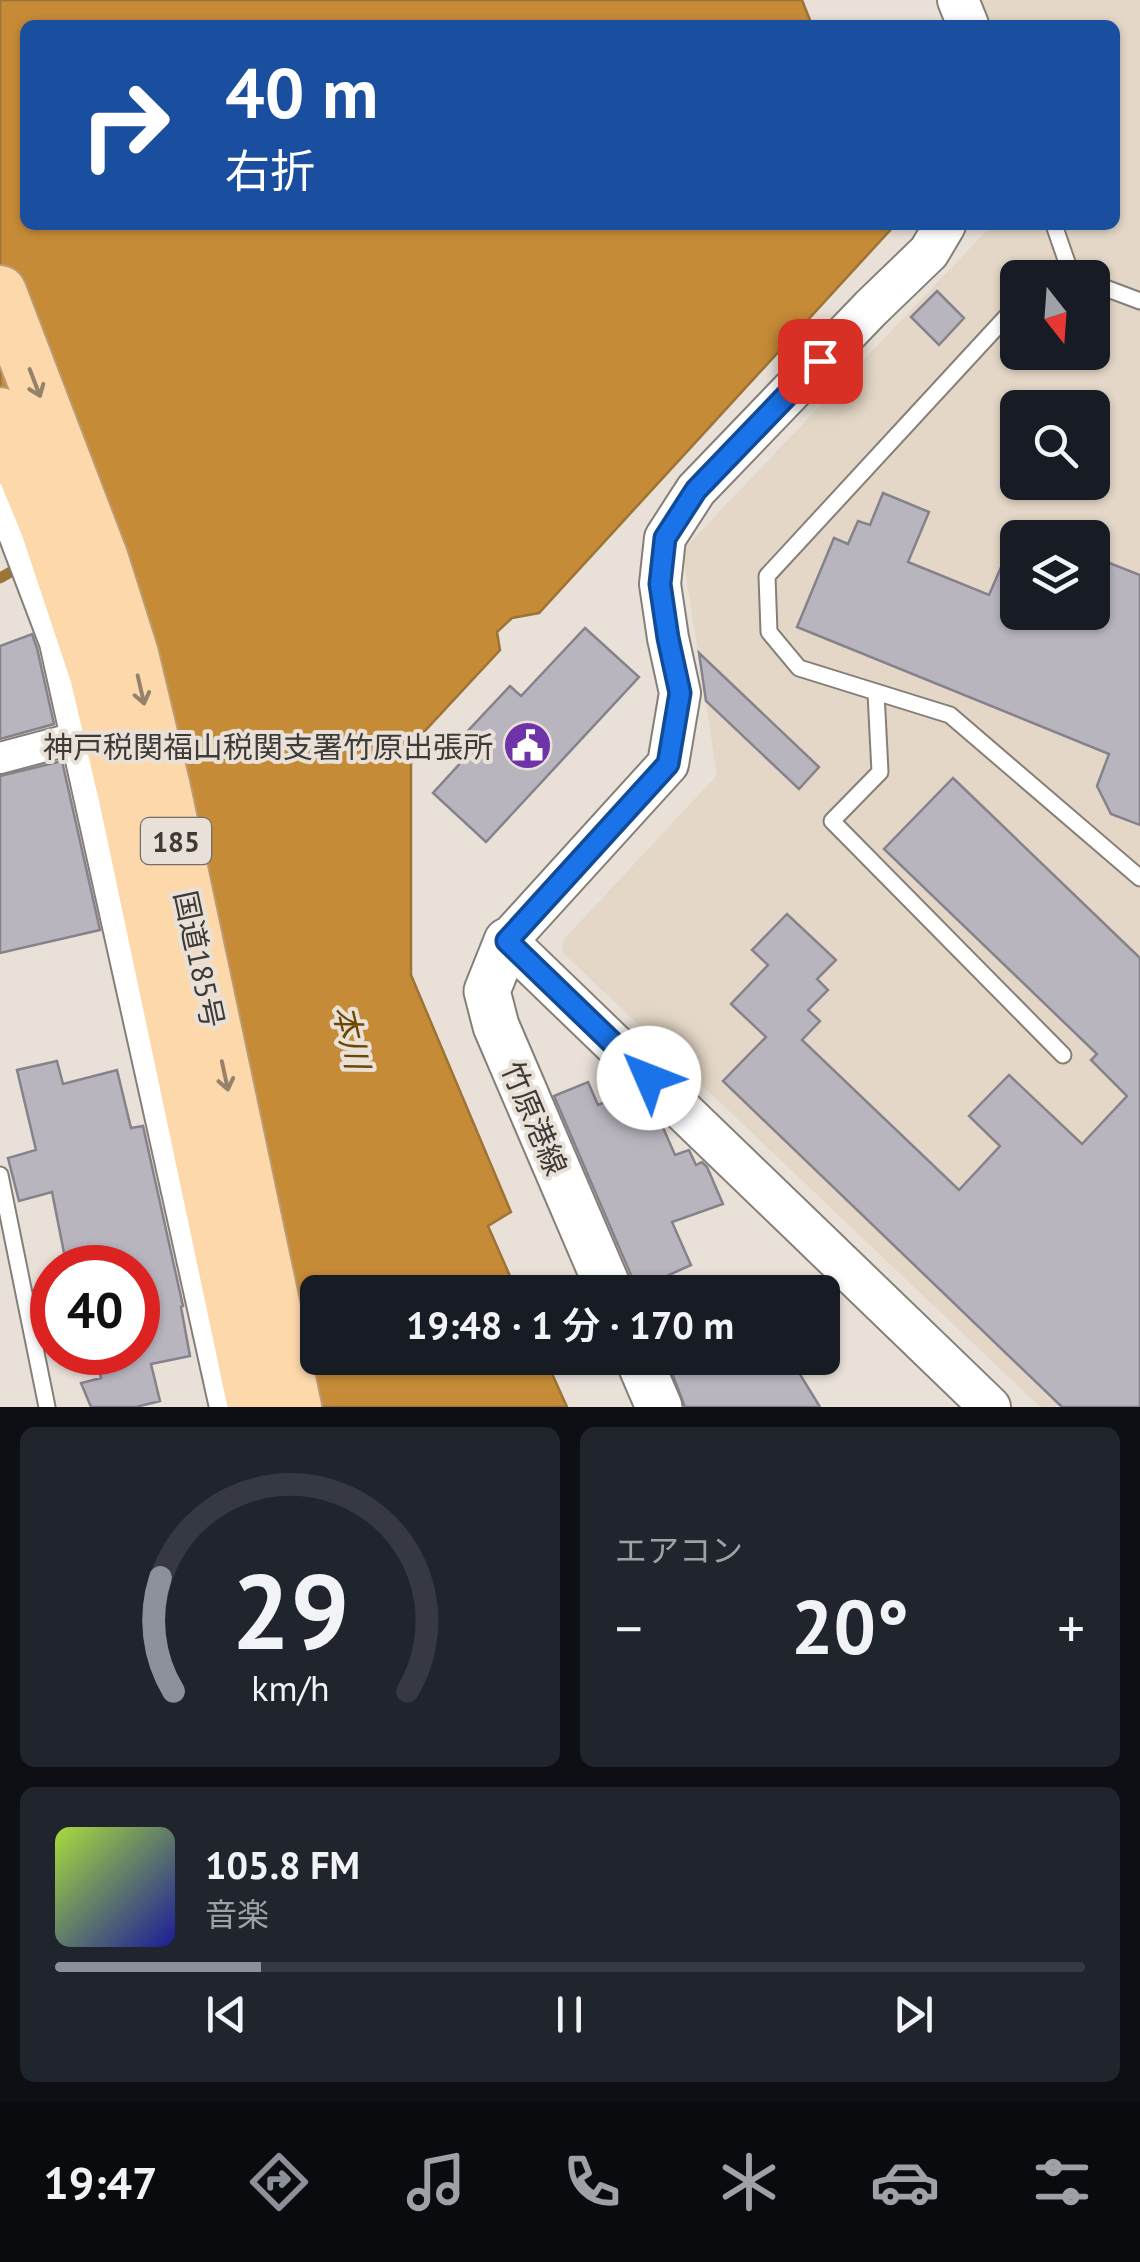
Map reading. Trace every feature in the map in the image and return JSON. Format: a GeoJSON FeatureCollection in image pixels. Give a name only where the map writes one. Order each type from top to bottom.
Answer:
{"type":"FeatureCollection","features":[{"type":"Feature","properties":{"kind":"highway","name":"国道185号"},"geometry":{"type":"LineString","coordinates":[[0,292],[102,559],[132,654],[295,1407]]}},
{"type":"Feature","properties":{"kind":"highway","name":"国道185号"},"geometry":{"type":"LineString","coordinates":[[0,414],[46,525],[96,675],[91,733],[254,1407]]}},
{"type":"Feature","properties":{"kind":"main road","name":"竹原港線"},"geometry":{"type":"LineString","coordinates":[[507,941],[487,991],[496,1026],[603,1275]]}},
{"type":"Feature","properties":{"kind":"main road"},"geometry":{"type":"LineString","coordinates":[[645,1375],[659,1407]]}},
{"type":"Feature","properties":{"kind":"street"},"geometry":{"type":"LineString","coordinates":[[942,230],[929,252],[696,490],[665,538],[660,584],[680,693],[668,764],[507,941],[990,1407]]}},
{"type":"Feature","properties":{"kind":"street"},"geometry":{"type":"LineString","coordinates":[[0,498],[13,549],[91,733],[224,1407]]}},
{"type":"Feature","properties":{"kind":"street"},"geometry":{"type":"LineString","coordinates":[[0,758],[91,733]]}},
{"type":"Feature","properties":{"kind":"lane"},"geometry":{"type":"LineString","coordinates":[[1056,230],[1066,260]]}},
{"type":"Feature","properties":{"kind":"lane"},"geometry":{"type":"LineString","coordinates":[[1110,290],[1140,302]]}},
{"type":"Feature","properties":{"kind":"lane"},"geometry":{"type":"LineString","coordinates":[[1000,324],[767,576],[769,632],[798,668],[950,715],[1140,878]]}},
{"type":"Feature","properties":{"kind":"lane"},"geometry":{"type":"LineString","coordinates":[[876,692],[880,772],[832,821],[1063,1055]]}},
{"type":"Feature","properties":{"kind":"lane"},"geometry":{"type":"LineString","coordinates":[[0,1175],[47,1407]]}},
{"type":"Feature","properties":{"kind":"shaded area"},"geometry":{"type":"Polygon","coordinates":[[[976,0],[1140,0],[1140,1407],[1040,1407],[562,952],[564,939],[717,775],[682,551],[987,230],[1120,230],[1120,20],[985,20],[976,0]]]}},
{"type":"Feature","properties":{"kind":"water","name":"本川"},"geometry":{"type":"Polygon","coordinates":[[[0,0],[802,0],[810,20],[20,20],[20,230],[890,230],[539,613],[512,618],[497,632],[500,650],[411,746],[411,975],[511,1212],[488,1226],[510,1275],[300,1275],[300,1375],[553,1375],[567,1407],[236,1407],[0,462],[0,0]]]}},
{"type":"Feature","properties":{"kind":"building"},"geometry":{"type":"Polygon","coordinates":[[[937,291],[964,318],[939,345],[911,317],[937,291]]]}},
{"type":"Feature","properties":{"kind":"building"},"geometry":{"type":"Polygon","coordinates":[[[883,493],[929,512],[908,562],[989,595],[1000,570],[1000,630],[1110,630],[1110,563],[1140,575],[1140,825],[1111,814],[1097,786],[1109,754],[797,627],[834,538],[848,544],[858,521],[870,525],[883,493]]]}},
{"type":"Feature","properties":{"kind":"building"},"geometry":{"type":"Polygon","coordinates":[[[585,628],[639,677],[486,842],[433,793],[476,746],[464,735],[510,686],[521,696],[585,628]]]}},
{"type":"Feature","properties":{"kind":"building"},"geometry":{"type":"Polygon","coordinates":[[[32,634],[54,724],[0,739],[0,646],[32,634]]]}},
{"type":"Feature","properties":{"kind":"building"},"geometry":{"type":"Polygon","coordinates":[[[699,653],[819,767],[799,789],[706,701],[699,653]]]}},
{"type":"Feature","properties":{"kind":"building"},"geometry":{"type":"Polygon","coordinates":[[[62,761],[100,930],[0,953],[0,776],[62,761]]]}},
{"type":"Feature","properties":{"kind":"building"},"geometry":{"type":"Polygon","coordinates":[[[953,778],[1140,958],[1140,1407],[1062,1407],[723,1081],[766,1037],[731,1004],[768,965],[752,950],[787,914],[836,960],[817,979],[828,990],[808,1010],[820,1021],[802,1040],[959,1190],[1000,1146],[969,1116],[1009,1075],[1082,1144],[1127,1096],[1091,1060],[1097,1054],[884,849],[953,778]]]}},
{"type":"Feature","properties":{"kind":"building"},"geometry":{"type":"Polygon","coordinates":[[[57,1061],[63,1084],[117,1070],[131,1128],[143,1126],[183,1306],[190,1356],[160,1362],[160,1245],[62,1245],[52,1192],[19,1201],[8,1158],[36,1150],[17,1070],[57,1061]]]}},
{"type":"Feature","properties":{"kind":"building"},"geometry":{"type":"Polygon","coordinates":[[[588,1082],[598,1105],[630,1092],[642,1123],[656,1117],[675,1155],[689,1150],[696,1165],[702,1162],[707,1167],[723,1204],[672,1222],[691,1265],[669,1275],[631,1275],[554,1096],[588,1082]]]}},
{"type":"Feature","properties":{"kind":"building"},"geometry":{"type":"Polygon","coordinates":[[[100,1375],[154,1375],[160,1401],[136,1407],[91,1407],[81,1383],[100,1375]]]}},
{"type":"Feature","properties":{"kind":"building"},"geometry":{"type":"Polygon","coordinates":[[[673,1375],[800,1375],[820,1407],[685,1407],[673,1375]]]}},
{"type":"Feature","properties":{"kind":"waterway"},"geometry":{"type":"LineString","coordinates":[[0,578],[23,565]]}},
{"type":"Feature","properties":{"kind":"place","name":"神戸税関福山税関支署竹原出張所"},"geometry":{"type":"Point","coordinates":[528,746]}},
{"type":"Feature","properties":{"kind":"route"},"geometry":{"type":"LineString","coordinates":[[649,1078],[507,941],[668,764],[680,693],[660,584],[665,538],[696,490],[820,361]]}}]}
